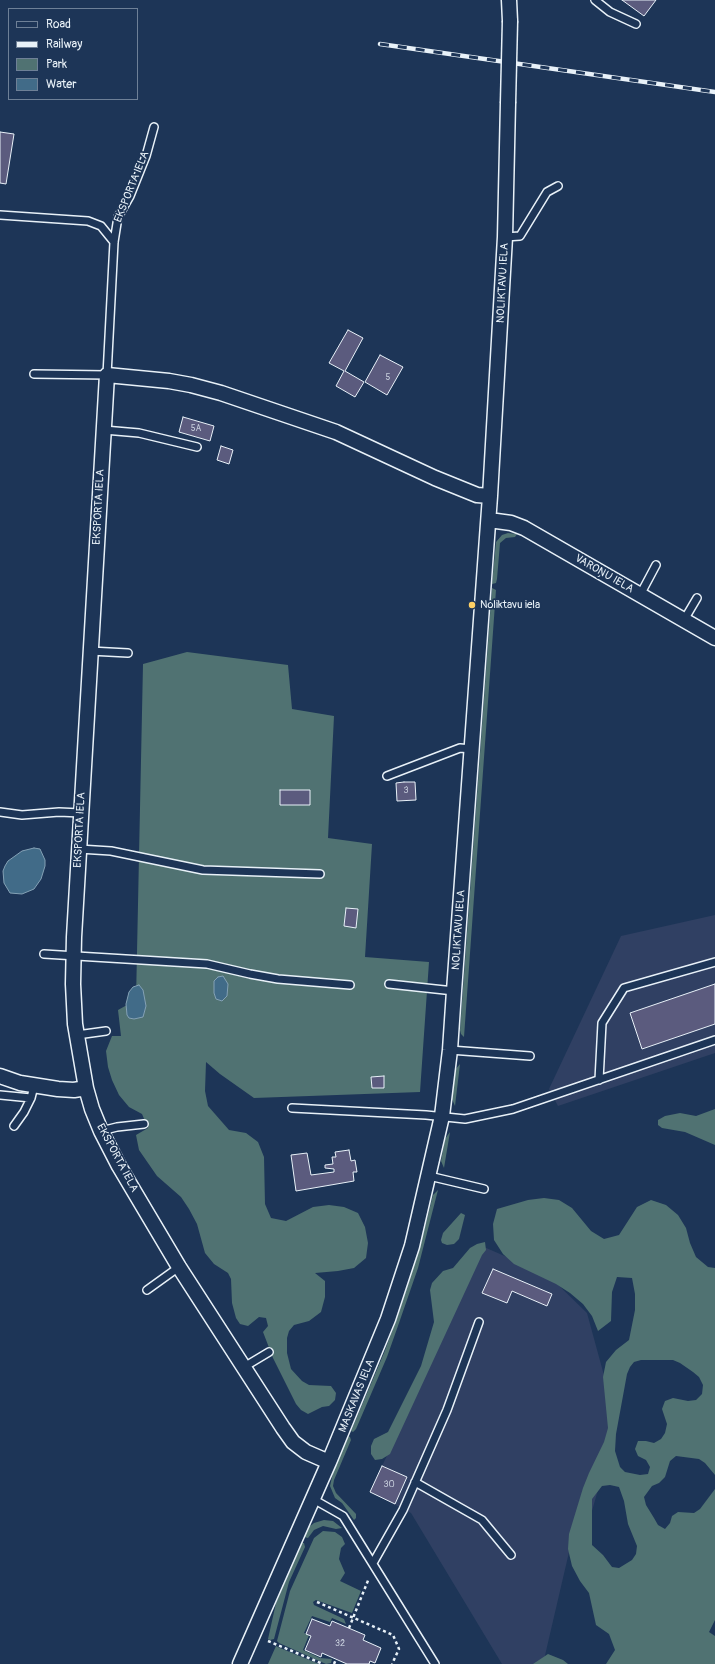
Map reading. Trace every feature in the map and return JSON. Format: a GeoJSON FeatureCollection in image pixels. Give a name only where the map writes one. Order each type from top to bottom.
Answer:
{"type":"FeatureCollection","features":[{"type":"Feature","properties":{"kind":"street","name":"NOLIKTAVU IELA"},"geometry":{"type":"LineString","coordinates":[[442,1116],[450,1050],[489,520],[505,237],[510,21],[509,0]]}},
{"type":"Feature","properties":{"kind":"street"},"geometry":{"type":"LineString","coordinates":[[107,376],[191,384],[221,393],[336,432],[435,478],[476,494],[490,496]]}},
{"type":"Feature","properties":{"kind":"street","name":"EKSPORTA IELA"},"geometry":{"type":"LineString","coordinates":[[107,376],[90,651],[73,984],[77,1035],[86,1088],[101,1131],[179,1267],[293,1442],[306,1452],[329,1462]]}},
{"type":"Feature","properties":{"kind":"street","name":"VAROŅU IELA"},"geometry":{"type":"LineString","coordinates":[[489,520],[511,523],[524,528],[715,638]]}},
{"type":"Feature","properties":{"kind":"street"},"geometry":{"type":"LineString","coordinates":[[0,1076],[33,1092],[86,1088]]}},
{"type":"Feature","properties":{"kind":"street","name":"MASKAVAS IELA"},"geometry":{"type":"LineString","coordinates":[[240,1664],[329,1462],[388,1319],[412,1246],[442,1116]]}},
{"type":"Feature","properties":{"kind":"lane"},"geometry":{"type":"LineString","coordinates":[[595,0],[610,12],[636,24]]}},
{"type":"Feature","properties":{"kind":"lane","name":"EKSPORTA IELA"},"geometry":{"type":"LineString","coordinates":[[107,376],[114,242],[118,217],[130,196],[146,156],[154,127]]}},
{"type":"Feature","properties":{"kind":"lane"},"geometry":{"type":"LineString","coordinates":[[505,237],[520,236],[547,192],[558,186]]}},
{"type":"Feature","properties":{"kind":"lane"},"geometry":{"type":"LineString","coordinates":[[0,215],[88,221],[101,226],[114,242]]}},
{"type":"Feature","properties":{"kind":"lane"},"geometry":{"type":"LineString","coordinates":[[34,374],[107,376]]}},
{"type":"Feature","properties":{"kind":"lane"},"geometry":{"type":"LineString","coordinates":[[104,430],[139,433],[197,448]]}},
{"type":"Feature","properties":{"kind":"lane"},"geometry":{"type":"LineString","coordinates":[[640,595],[656,566]]}},
{"type":"Feature","properties":{"kind":"lane"},"geometry":{"type":"LineString","coordinates":[[684,620],[697,598]]}},
{"type":"Feature","properties":{"kind":"lane"},"geometry":{"type":"LineString","coordinates":[[90,651],[128,654]]}},
{"type":"Feature","properties":{"kind":"lane"},"geometry":{"type":"LineString","coordinates":[[387,776],[460,748],[472,749]]}},
{"type":"Feature","properties":{"kind":"lane"},"geometry":{"type":"LineString","coordinates":[[0,812],[22,815],[59,812],[81,813]]}},
{"type":"Feature","properties":{"kind":"lane"},"geometry":{"type":"LineString","coordinates":[[79,849],[111,851],[203,870],[320,874]]}},
{"type":"Feature","properties":{"kind":"lane"},"geometry":{"type":"LineString","coordinates":[[44,954],[207,964],[278,979],[350,985]]}},
{"type":"Feature","properties":{"kind":"lane"},"geometry":{"type":"LineString","coordinates":[[599,1080],[602,1023],[624,988],[715,962]]}},
{"type":"Feature","properties":{"kind":"lane"},"geometry":{"type":"LineString","coordinates":[[389,984],[454,991]]}},
{"type":"Feature","properties":{"kind":"lane"},"geometry":{"type":"LineString","coordinates":[[77,1035],[106,1031]]}},
{"type":"Feature","properties":{"kind":"lane"},"geometry":{"type":"LineString","coordinates":[[292,1108],[442,1116],[465,1119],[513,1109],[715,1040]]}},
{"type":"Feature","properties":{"kind":"lane"},"geometry":{"type":"LineString","coordinates":[[450,1050],[530,1056]]}},
{"type":"Feature","properties":{"kind":"lane"},"geometry":{"type":"LineString","coordinates":[[0,1095],[33,1092],[24,1112],[14,1126]]}},
{"type":"Feature","properties":{"kind":"lane"},"geometry":{"type":"LineString","coordinates":[[101,1131],[117,1127],[144,1124]]}},
{"type":"Feature","properties":{"kind":"lane"},"geometry":{"type":"LineString","coordinates":[[429,1176],[484,1189]]}},
{"type":"Feature","properties":{"kind":"lane"},"geometry":{"type":"LineString","coordinates":[[147,1290],[179,1267]]}},
{"type":"Feature","properties":{"kind":"lane"},"geometry":{"type":"LineString","coordinates":[[375,1566],[403,1510],[447,1410],[479,1322]]}},
{"type":"Feature","properties":{"kind":"lane"},"geometry":{"type":"LineString","coordinates":[[244,1367],[269,1352]]}},
{"type":"Feature","properties":{"kind":"lane"},"geometry":{"type":"LineString","coordinates":[[415,1482],[482,1520],[511,1555]]}},
{"type":"Feature","properties":{"kind":"lane"},"geometry":{"type":"LineString","coordinates":[[313,1498],[343,1516],[435,1664]]}},
{"type":"Feature","properties":{"kind":"path"},"geometry":{"type":"LineString","coordinates":[[349,1628],[371,1572],[375,1566]]}},
{"type":"Feature","properties":{"kind":"path"},"geometry":{"type":"LineString","coordinates":[[317,1602],[393,1635],[399,1649],[392,1664]]}},
{"type":"Feature","properties":{"kind":"path"},"geometry":{"type":"LineString","coordinates":[[268,1641],[323,1664]]}},
{"type":"Feature","properties":{"kind":"path"},"geometry":{"type":"LineString","coordinates":[[334,1664],[336,1659]]}},
{"type":"Feature","properties":{"kind":"shaded area"},"geometry":{"type":"Polygon","coordinates":[[[715,915],[715,1053],[558,1106],[549,1089],[621,936],[715,915]]]}},
{"type":"Feature","properties":{"kind":"shaded area"},"geometry":{"type":"Polygon","coordinates":[[[484,1247],[548,1275],[587,1313],[617,1423],[584,1539],[573,1535],[543,1664],[502,1664],[411,1513],[370,1492],[484,1247]]]}},
{"type":"Feature","properties":{"kind":"green space"},"geometry":{"type":"Polygon","coordinates":[[[508,533],[517,534],[515,537],[506,538],[500,543],[497,579],[496,583],[492,584],[496,542],[502,535],[508,533]]]}},
{"type":"Feature","properties":{"kind":"green space"},"geometry":{"type":"Polygon","coordinates":[[[492,588],[496,590],[464,1037],[460,1030],[492,588]]]}},
{"type":"Feature","properties":{"kind":"green space"},"geometry":{"type":"Polygon","coordinates":[[[187,652],[288,665],[292,709],[334,716],[328,838],[372,844],[365,957],[429,962],[420,1092],[254,1098],[206,1062],[205,1091],[208,1106],[229,1130],[246,1133],[258,1142],[264,1157],[265,1204],[271,1218],[286,1221],[313,1207],[329,1205],[344,1207],[358,1213],[365,1227],[368,1243],[366,1258],[354,1268],[315,1273],[325,1281],[325,1297],[321,1312],[309,1321],[294,1325],[289,1331],[287,1338],[287,1353],[291,1369],[302,1381],[309,1385],[331,1386],[336,1393],[335,1400],[329,1406],[322,1407],[308,1414],[301,1410],[296,1404],[273,1358],[263,1332],[268,1326],[266,1318],[259,1317],[248,1326],[240,1324],[236,1318],[232,1303],[231,1279],[228,1273],[214,1264],[205,1253],[197,1224],[189,1209],[181,1197],[157,1176],[139,1150],[136,1135],[148,1128],[142,1114],[129,1107],[119,1095],[108,1067],[106,1051],[112,1036],[121,1036],[118,1010],[136,1000],[143,664],[187,652]]]}},
{"type":"Feature","properties":{"kind":"green space"},"geometry":{"type":"Polygon","coordinates":[[[460,1064],[455,1106],[452,1099],[455,1070],[460,1064]]]}},
{"type":"Feature","properties":{"kind":"green space"},"geometry":{"type":"Polygon","coordinates":[[[715,1109],[715,1145],[685,1132],[662,1128],[658,1125],[658,1120],[665,1116],[680,1113],[696,1116],[715,1109]]]}},
{"type":"Feature","properties":{"kind":"green space"},"geometry":{"type":"Polygon","coordinates":[[[450,1132],[444,1168],[441,1161],[445,1139],[450,1132]]]}},
{"type":"Feature","properties":{"kind":"green space"},"geometry":{"type":"Polygon","coordinates":[[[438,1190],[418,1268],[399,1323],[387,1357],[356,1429],[353,1432],[351,1431],[384,1353],[398,1315],[421,1243],[433,1195],[438,1190]]]}},
{"type":"Feature","properties":{"kind":"green space"},"geometry":{"type":"Polygon","coordinates":[[[544,1198],[559,1200],[572,1208],[591,1231],[604,1239],[619,1235],[637,1207],[651,1200],[666,1205],[678,1215],[686,1228],[696,1257],[708,1267],[715,1268],[715,1475],[705,1463],[699,1459],[676,1456],[670,1461],[665,1477],[659,1483],[652,1486],[644,1497],[646,1505],[658,1525],[665,1529],[670,1523],[672,1516],[678,1512],[694,1513],[700,1509],[715,1489],[715,1620],[709,1632],[715,1636],[715,1664],[606,1664],[615,1650],[609,1634],[596,1625],[589,1593],[580,1581],[572,1566],[568,1549],[569,1534],[583,1488],[604,1442],[608,1428],[603,1377],[606,1362],[616,1350],[629,1340],[635,1310],[635,1294],[632,1278],[617,1277],[612,1292],[611,1321],[598,1331],[592,1316],[583,1304],[570,1293],[556,1284],[514,1264],[503,1254],[494,1240],[493,1224],[497,1209],[528,1200],[544,1198]],[[641,1360],[634,1362],[627,1374],[616,1434],[615,1451],[620,1467],[625,1472],[640,1475],[648,1474],[650,1467],[646,1460],[638,1456],[635,1449],[638,1441],[654,1443],[661,1439],[665,1433],[667,1424],[662,1409],[665,1401],[673,1398],[688,1401],[696,1400],[702,1394],[703,1385],[699,1377],[693,1372],[673,1360],[641,1360]],[[610,1485],[602,1486],[592,1499],[592,1545],[603,1555],[612,1567],[619,1568],[632,1560],[636,1554],[637,1546],[628,1524],[624,1501],[619,1487],[610,1485]]]}},
{"type":"Feature","properties":{"kind":"green space"},"geometry":{"type":"Polygon","coordinates":[[[461,1213],[465,1215],[459,1239],[454,1244],[447,1245],[442,1243],[441,1240],[443,1233],[461,1213]]]}},
{"type":"Feature","properties":{"kind":"green space"},"geometry":{"type":"Polygon","coordinates":[[[485,1242],[486,1250],[482,1255],[390,1454],[382,1459],[375,1460],[371,1454],[371,1446],[374,1439],[388,1432],[421,1366],[434,1322],[430,1290],[432,1283],[443,1271],[453,1268],[470,1248],[485,1242]]]}},
{"type":"Feature","properties":{"kind":"green space"},"geometry":{"type":"Polygon","coordinates":[[[348,1436],[351,1440],[334,1480],[333,1486],[336,1493],[356,1514],[356,1518],[354,1520],[342,1503],[335,1498],[330,1486],[333,1473],[348,1436]]]}},
{"type":"Feature","properties":{"kind":"green space"},"geometry":{"type":"Polygon","coordinates":[[[324,1520],[333,1521],[342,1528],[336,1529],[323,1526],[314,1530],[308,1538],[304,1537],[309,1527],[314,1523],[324,1520]]]}},
{"type":"Feature","properties":{"kind":"green space"},"geometry":{"type":"Polygon","coordinates":[[[323,1531],[335,1532],[342,1537],[345,1544],[341,1548],[339,1559],[345,1573],[340,1581],[361,1591],[352,1613],[316,1600],[313,1602],[314,1605],[344,1619],[346,1624],[332,1618],[330,1622],[312,1616],[304,1633],[309,1635],[303,1650],[320,1658],[332,1659],[331,1663],[326,1664],[277,1641],[290,1591],[314,1538],[323,1531]]]}},
{"type":"Feature","properties":{"kind":"green space"},"geometry":{"type":"Polygon","coordinates":[[[302,1543],[304,1543],[305,1547],[289,1582],[274,1639],[270,1640],[268,1639],[276,1603],[302,1543]]]}},
{"type":"Feature","properties":{"kind":"green space"},"geometry":{"type":"Polygon","coordinates":[[[276,1646],[280,1648],[319,1664],[268,1664],[276,1646]]]}},
{"type":"Feature","properties":{"kind":"green space"},"geometry":{"type":"Polygon","coordinates":[[[548,1654],[563,1660],[568,1664],[533,1664],[548,1654]]]}},
{"type":"Feature","properties":{"kind":"water"},"geometry":{"type":"Polygon","coordinates":[[[34,848],[40,849],[45,860],[45,866],[41,879],[34,889],[22,894],[10,893],[4,883],[3,871],[5,866],[8,861],[22,851],[34,848]]]}},
{"type":"Feature","properties":{"kind":"water"},"geometry":{"type":"Polygon","coordinates":[[[223,976],[228,984],[227,996],[222,1001],[216,999],[214,993],[214,981],[218,977],[223,976]]]}},
{"type":"Feature","properties":{"kind":"water"},"geometry":{"type":"Polygon","coordinates":[[[139,985],[143,990],[146,1006],[143,1017],[134,1019],[129,1018],[127,1015],[126,1004],[129,992],[133,987],[139,985]]]}},
{"type":"Feature","properties":{"kind":"building"},"geometry":{"type":"Polygon","coordinates":[[[622,0],[656,0],[644,16],[622,0]]]}},
{"type":"Feature","properties":{"kind":"building"},"geometry":{"type":"Polygon","coordinates":[[[0,132],[14,134],[6,184],[0,183],[0,132]]]}},
{"type":"Feature","properties":{"kind":"building"},"geometry":{"type":"Polygon","coordinates":[[[348,330],[363,338],[345,371],[364,382],[355,397],[336,386],[344,371],[329,363],[348,330]]]}},
{"type":"Feature","properties":{"kind":"building"},"geometry":{"type":"Polygon","coordinates":[[[380,355],[403,367],[387,395],[365,382],[380,355]]]}},
{"type":"Feature","properties":{"kind":"building"},"geometry":{"type":"Polygon","coordinates":[[[183,417],[214,426],[210,441],[179,432],[183,417]]]}},
{"type":"Feature","properties":{"kind":"building"},"geometry":{"type":"Polygon","coordinates":[[[221,446],[233,450],[229,464],[217,460],[221,446]]]}},
{"type":"Feature","properties":{"kind":"building"},"geometry":{"type":"Polygon","coordinates":[[[415,782],[416,800],[397,801],[396,783],[415,782]]]}},
{"type":"Feature","properties":{"kind":"building"},"geometry":{"type":"Polygon","coordinates":[[[280,790],[310,790],[310,805],[280,805],[280,790]]]}},
{"type":"Feature","properties":{"kind":"building"},"geometry":{"type":"Polygon","coordinates":[[[346,908],[358,909],[356,928],[344,926],[346,908]]]}},
{"type":"Feature","properties":{"kind":"building"},"geometry":{"type":"Polygon","coordinates":[[[715,984],[715,1024],[642,1049],[630,1013],[715,984]]]}},
{"type":"Feature","properties":{"kind":"building"},"geometry":{"type":"Polygon","coordinates":[[[384,1076],[384,1088],[372,1088],[371,1077],[384,1076]]]}},
{"type":"Feature","properties":{"kind":"building"},"geometry":{"type":"Polygon","coordinates":[[[349,1150],[351,1161],[355,1160],[357,1172],[353,1172],[354,1181],[296,1191],[291,1155],[307,1153],[311,1175],[334,1172],[334,1169],[325,1168],[325,1165],[333,1164],[332,1157],[336,1157],[335,1152],[349,1150]]]}},
{"type":"Feature","properties":{"kind":"building"},"geometry":{"type":"Polygon","coordinates":[[[493,1269],[552,1294],[547,1306],[512,1291],[507,1303],[482,1293],[493,1269]]]}},
{"type":"Feature","properties":{"kind":"building"},"geometry":{"type":"Polygon","coordinates":[[[382,1466],[407,1477],[395,1504],[370,1492],[382,1466]]]}},
{"type":"Feature","properties":{"kind":"building"},"geometry":{"type":"Polygon","coordinates":[[[312,1619],[330,1626],[332,1621],[365,1635],[363,1640],[381,1648],[375,1663],[370,1661],[369,1664],[347,1664],[322,1653],[321,1657],[305,1650],[311,1636],[306,1634],[312,1619]]]}},
{"type":"Feature","properties":{"kind":"railway"},"geometry":{"type":"LineString","coordinates":[[380,44],[715,92]]}},
{"type":"Feature","properties":{"kind":"place","name":"Noliktavu iela"},"geometry":{"type":"Point","coordinates":[472,605]}}]}
